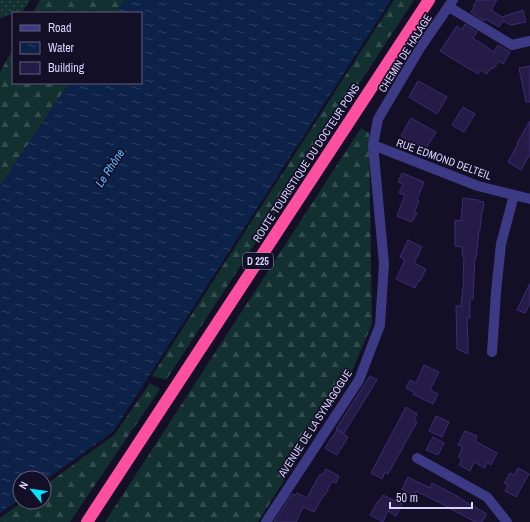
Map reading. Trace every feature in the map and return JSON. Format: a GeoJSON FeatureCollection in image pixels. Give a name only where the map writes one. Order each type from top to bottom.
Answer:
{"type":"FeatureCollection","features":[{"type":"Feature","properties":{"kind":"highway","name":"ROUTE TOURISTIQUE DU DOCTEUR PONS"},"geometry":{"type":"LineString","coordinates":[[87,522],[429,0]]}},
{"type":"Feature","properties":{"kind":"street"},"geometry":{"type":"LineString","coordinates":[[451,3],[512,45],[530,41]]}},
{"type":"Feature","properties":{"kind":"street","name":"CHEMIN DE HALAGE"},"geometry":{"type":"LineString","coordinates":[[378,119],[420,48],[451,3]]}},
{"type":"Feature","properties":{"kind":"street","name":"AVENUE DE LA SYNAGOGUE"},"geometry":{"type":"LineString","coordinates":[[266,522],[359,380],[380,325],[384,264],[373,145],[378,119]]}},
{"type":"Feature","properties":{"kind":"street","name":"RUE EDMOND DELTEIL"},"geometry":{"type":"LineString","coordinates":[[373,145],[478,186],[530,199]]}},
{"type":"Feature","properties":{"kind":"street"},"geometry":{"type":"LineString","coordinates":[[492,352],[501,244],[514,195]]}},
{"type":"Feature","properties":{"kind":"street"},"geometry":{"type":"LineString","coordinates":[[417,458],[487,497],[507,522]]}},
{"type":"Feature","properties":{"kind":"green space"},"geometry":{"type":"Polygon","coordinates":[[[0,0],[30,0],[24,10],[12,12],[12,14],[0,18],[0,0]]]}},
{"type":"Feature","properties":{"kind":"green space"},"geometry":{"type":"Polygon","coordinates":[[[40,0],[124,0],[117,12],[34,12],[40,0]]]}},
{"type":"Feature","properties":{"kind":"green space"},"geometry":{"type":"Polygon","coordinates":[[[394,0],[414,0],[166,380],[152,376],[394,0]]]}},
{"type":"Feature","properties":{"kind":"green space"},"geometry":{"type":"Polygon","coordinates":[[[12,51],[12,84],[68,84],[0,186],[0,72],[12,51]]]}},
{"type":"Feature","properties":{"kind":"green space"},"geometry":{"type":"Polygon","coordinates":[[[361,128],[369,133],[372,324],[350,376],[258,522],[105,522],[361,128]]]}},
{"type":"Feature","properties":{"kind":"green space"},"geometry":{"type":"Polygon","coordinates":[[[150,383],[160,389],[70,522],[0,522],[0,518],[12,509],[52,510],[52,480],[114,435],[150,383]]]}},
{"type":"Feature","properties":{"kind":"water","name":"Le Rhône"},"geometry":{"type":"Polygon","coordinates":[[[124,0],[391,0],[113,432],[52,475],[52,470],[12,470],[12,505],[0,513],[0,186],[68,84],[142,84],[142,12],[117,12],[124,0]]]}},
{"type":"Feature","properties":{"kind":"building"},"geometry":{"type":"Polygon","coordinates":[[[477,0],[497,0],[491,10],[502,17],[523,10],[526,22],[511,25],[503,21],[499,27],[486,19],[484,21],[471,12],[477,0]]]}},
{"type":"Feature","properties":{"kind":"building"},"geometry":{"type":"Polygon","coordinates":[[[465,24],[477,32],[473,38],[494,52],[498,45],[510,52],[503,64],[499,61],[487,74],[481,70],[478,74],[440,51],[457,26],[462,30],[465,24]]]}},
{"type":"Feature","properties":{"kind":"building"},"geometry":{"type":"Polygon","coordinates":[[[530,66],[530,102],[526,102],[519,68],[530,66]]]}},
{"type":"Feature","properties":{"kind":"building"},"geometry":{"type":"Polygon","coordinates":[[[418,81],[447,97],[437,114],[409,97],[418,81]]]}},
{"type":"Feature","properties":{"kind":"building"},"geometry":{"type":"Polygon","coordinates":[[[463,107],[475,114],[464,132],[452,125],[463,107]]]}},
{"type":"Feature","properties":{"kind":"building"},"geometry":{"type":"Polygon","coordinates":[[[411,118],[436,132],[425,150],[401,136],[411,118]]]}},
{"type":"Feature","properties":{"kind":"building"},"geometry":{"type":"Polygon","coordinates":[[[530,121],[530,154],[521,170],[508,162],[530,121]]]}},
{"type":"Feature","properties":{"kind":"building"},"geometry":{"type":"Polygon","coordinates":[[[402,173],[424,182],[417,200],[419,201],[414,212],[417,213],[412,222],[397,216],[405,195],[399,193],[403,184],[398,182],[402,173]]]}},
{"type":"Feature","properties":{"kind":"building"},"geometry":{"type":"Polygon","coordinates":[[[463,198],[484,202],[476,258],[475,257],[473,299],[470,299],[470,318],[467,318],[468,354],[457,349],[456,306],[461,306],[464,277],[464,257],[462,256],[463,247],[455,246],[455,220],[461,221],[463,198]]]}},
{"type":"Feature","properties":{"kind":"building"},"geometry":{"type":"Polygon","coordinates":[[[408,240],[422,247],[414,263],[426,269],[415,288],[396,279],[405,260],[400,257],[408,240]]]}},
{"type":"Feature","properties":{"kind":"building"},"geometry":{"type":"Polygon","coordinates":[[[530,283],[530,303],[525,313],[517,310],[530,283]]]}},
{"type":"Feature","properties":{"kind":"building"},"geometry":{"type":"Polygon","coordinates":[[[424,365],[439,372],[430,390],[438,394],[433,404],[413,394],[414,392],[406,388],[410,380],[416,383],[424,365]]]}},
{"type":"Feature","properties":{"kind":"building"},"geometry":{"type":"Polygon","coordinates":[[[370,376],[377,380],[344,433],[336,429],[370,376]]]}},
{"type":"Feature","properties":{"kind":"building"},"geometry":{"type":"Polygon","coordinates":[[[406,407],[417,414],[414,420],[417,422],[388,474],[385,472],[382,479],[371,473],[406,407]]]}},
{"type":"Feature","properties":{"kind":"building"},"geometry":{"type":"Polygon","coordinates":[[[436,416],[449,422],[442,437],[429,431],[436,416]]]}},
{"type":"Feature","properties":{"kind":"building"},"geometry":{"type":"Polygon","coordinates":[[[337,430],[348,437],[337,455],[325,448],[337,430]]]}},
{"type":"Feature","properties":{"kind":"building"},"geometry":{"type":"Polygon","coordinates":[[[465,431],[477,436],[475,441],[497,453],[491,465],[487,462],[485,468],[474,462],[470,471],[459,465],[462,459],[458,457],[463,447],[458,445],[465,431]]]}},
{"type":"Feature","properties":{"kind":"building"},"geometry":{"type":"Polygon","coordinates":[[[433,437],[444,443],[438,455],[426,450],[433,437]]]}},
{"type":"Feature","properties":{"kind":"building"},"geometry":{"type":"Polygon","coordinates":[[[518,468],[529,474],[516,497],[505,491],[508,485],[504,483],[510,473],[514,475],[518,468]]]}},
{"type":"Feature","properties":{"kind":"building"},"geometry":{"type":"Polygon","coordinates":[[[326,469],[339,476],[336,483],[332,481],[314,512],[303,507],[296,522],[274,522],[292,494],[295,495],[297,493],[307,498],[320,474],[322,475],[326,469]]]}},
{"type":"Feature","properties":{"kind":"building"},"geometry":{"type":"Polygon","coordinates":[[[408,477],[430,488],[432,483],[487,514],[482,522],[475,522],[416,491],[414,496],[402,489],[408,477]]]}},
{"type":"Feature","properties":{"kind":"building"},"geometry":{"type":"Polygon","coordinates":[[[383,495],[402,504],[396,516],[388,511],[383,522],[370,515],[383,495]]]}}]}
